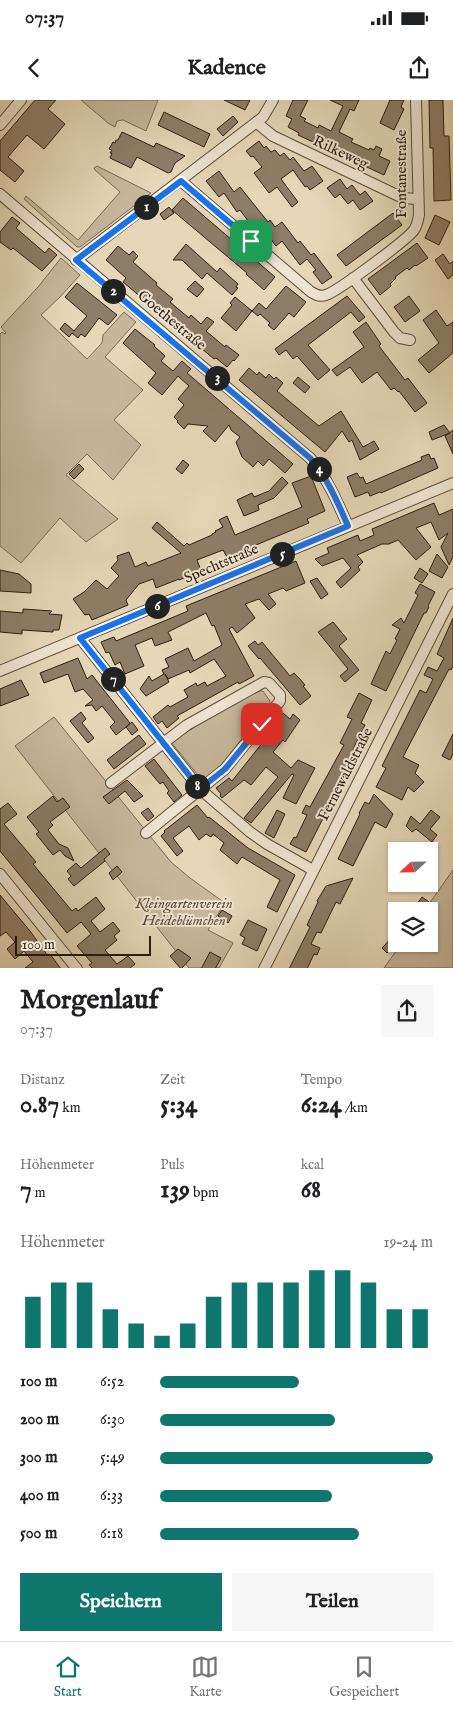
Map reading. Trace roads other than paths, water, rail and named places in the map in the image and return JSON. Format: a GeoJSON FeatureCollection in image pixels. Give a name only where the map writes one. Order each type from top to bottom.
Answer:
{"type":"FeatureCollection","features":[{"type":"Feature","properties":{"kind":"street"},"geometry":{"type":"LineString","coordinates":[[0,125],[21,100]]}},
{"type":"Feature","properties":{"kind":"street"},"geometry":{"type":"LineString","coordinates":[[76,260],[257,122],[263,117],[274,100]]}},
{"type":"Feature","properties":{"kind":"street","name":"Fontanestraße"},"geometry":{"type":"LineString","coordinates":[[181,181],[316,295],[326,295],[353,278],[409,236],[415,229],[419,215],[417,200],[416,100]]}},
{"type":"Feature","properties":{"kind":"street","name":"Rilkeweg"},"geometry":{"type":"LineString","coordinates":[[257,122],[273,136],[403,198],[417,200]]}},
{"type":"Feature","properties":{"kind":"street","name":"Goethestraße"},"geometry":{"type":"LineString","coordinates":[[0,194],[310,458],[331,487],[348,526]]}},
{"type":"Feature","properties":{"kind":"street"},"geometry":{"type":"LineString","coordinates":[[353,278],[394,332],[400,338],[410,340]]}},
{"type":"Feature","properties":{"kind":"street","name":"Spechtstraße"},"geometry":{"type":"LineString","coordinates":[[0,672],[453,483]]}},
{"type":"Feature","properties":{"kind":"street","name":"Fernewaldstraße"},"geometry":{"type":"LineString","coordinates":[[264,968],[453,594]]}},
{"type":"Feature","properties":{"kind":"street"},"geometry":{"type":"LineString","coordinates":[[80,638],[200,789],[251,833],[314,870]]}},
{"type":"Feature","properties":{"kind":"street"},"geometry":{"type":"LineString","coordinates":[[111,783],[187,725],[264,682],[269,683],[280,695],[280,701],[225,769],[146,833]]}},
{"type":"Feature","properties":{"kind":"street"},"geometry":{"type":"LineString","coordinates":[[0,874],[76,968]]}},
{"type":"Feature","properties":{"kind":"park label","name":"Kleingartenverein Heideblümchen"},"geometry":{"type":"Point","coordinates":[184,912]}}]}
